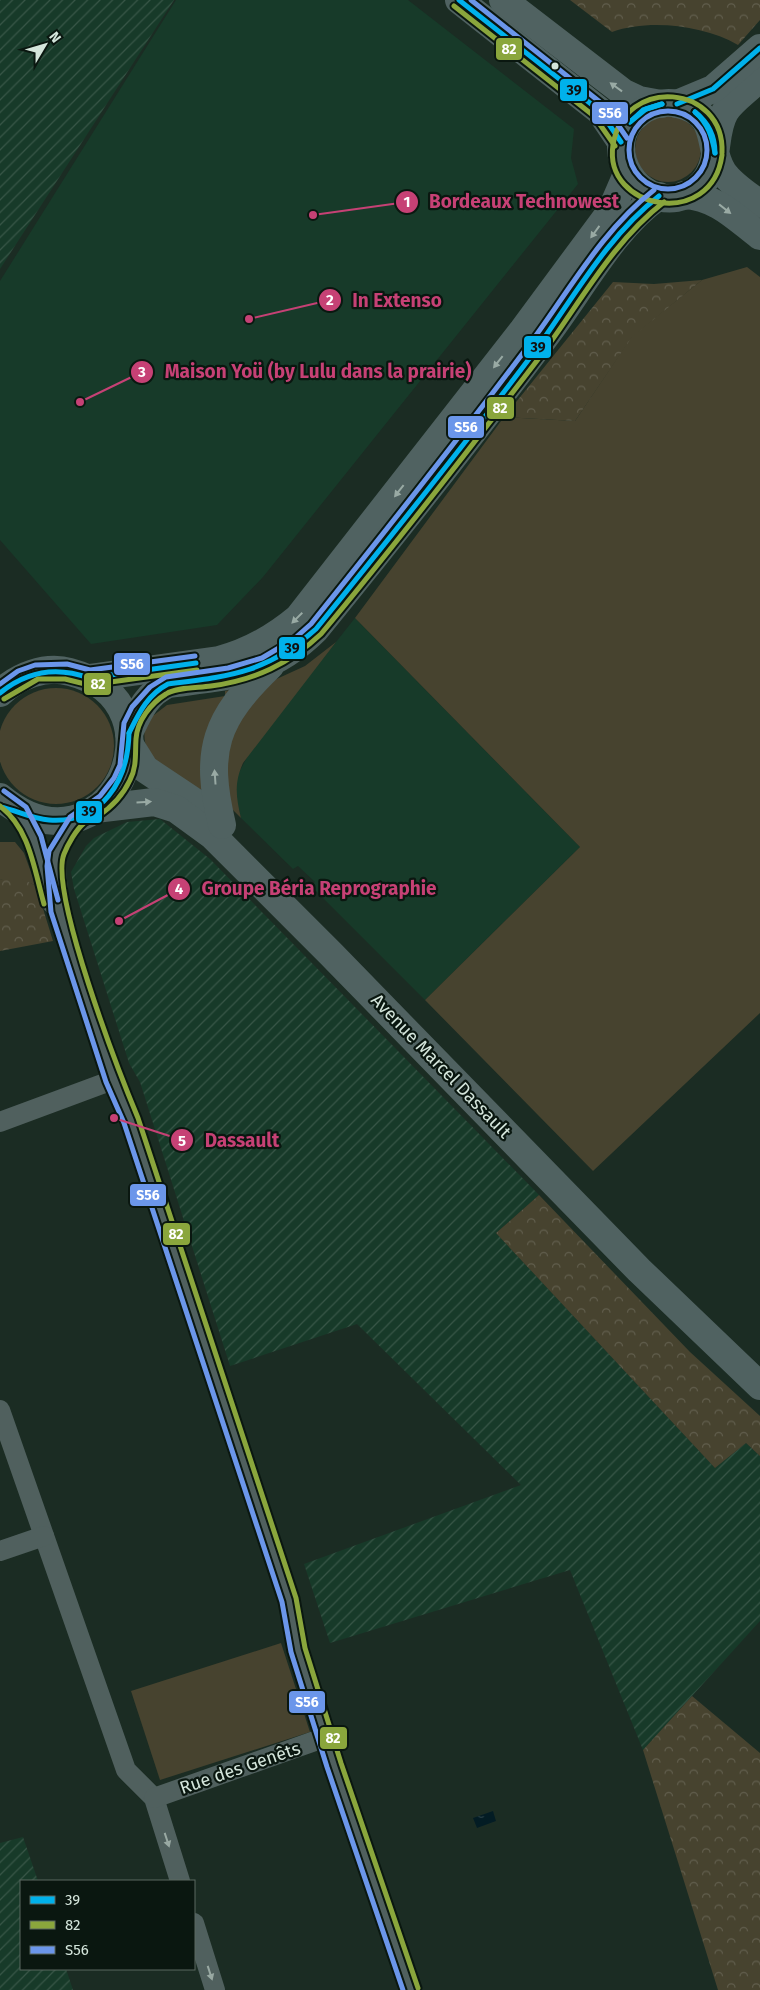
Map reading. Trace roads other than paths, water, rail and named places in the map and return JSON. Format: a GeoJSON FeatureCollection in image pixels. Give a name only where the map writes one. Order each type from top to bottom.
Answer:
{"type":"FeatureCollection","features":[{"type":"Feature","properties":{"kind":"main road"},"geometry":{"type":"LineString","coordinates":[[459,0],[600,111],[621,142]]}},
{"type":"Feature","properties":{"kind":"main road"},"geometry":{"type":"LineString","coordinates":[[503,0],[624,93],[639,100],[669,104],[693,110],[706,122],[713,137],[715,154],[722,170],[730,181],[760,204]]}},
{"type":"Feature","properties":{"kind":"main road"},"geometry":{"type":"LineString","coordinates":[[760,48],[712,89],[669,104],[649,107],[631,121],[621,142],[621,159],[627,174],[638,187],[671,196],[702,196],[715,202],[760,236]]}},
{"type":"Feature","properties":{"kind":"main road"},"geometry":{"type":"LineString","coordinates":[[87,813],[114,792],[118,785],[126,770],[129,739],[143,704],[157,689],[168,684],[248,672],[275,661],[297,648],[322,622],[546,337],[626,224],[644,206],[702,183],[713,165],[725,112],[760,77]]}},
{"type":"Feature","properties":{"kind":"main road"},"geometry":{"type":"LineString","coordinates":[[0,694],[22,678],[36,672],[66,671],[89,678],[219,660],[239,654],[271,639],[298,618],[523,330],[611,211],[627,174]]}},
{"type":"Feature","properties":{"kind":"main road"},"geometry":{"type":"LineString","coordinates":[[222,825],[217,802],[214,758],[219,733],[239,697],[275,661]]}},
{"type":"Feature","properties":{"kind":"main road","name":"Avenue Marcel Dassault"},"geometry":{"type":"LineString","coordinates":[[89,678],[116,701],[124,716],[129,739],[145,769],[186,795],[222,825],[760,1386]]}},
{"type":"Feature","properties":{"kind":"main road","name":"Avenue Marcel Dassault"},"geometry":{"type":"LineString","coordinates":[[9,807],[49,821],[154,802],[176,809],[213,836],[645,1264],[760,1365]]}},
{"type":"Feature","properties":{"kind":"street"},"geometry":{"type":"LineString","coordinates":[[9,807],[34,839],[51,902],[58,910],[113,1080],[131,1120],[289,1600],[298,1650],[411,1990]]}},
{"type":"Feature","properties":{"kind":"street"},"geometry":{"type":"LineString","coordinates":[[58,910],[60,899],[55,856],[62,842],[87,813]]}},
{"type":"Feature","properties":{"kind":"street"},"geometry":{"type":"LineString","coordinates":[[0,1122],[113,1080]]}},
{"type":"Feature","properties":{"kind":"street"},"geometry":{"type":"LineString","coordinates":[[0,1410],[126,1770],[154,1798],[180,1880]]}},
{"type":"Feature","properties":{"kind":"street"},"geometry":{"type":"LineString","coordinates":[[0,1551],[44,1536]]}},
{"type":"Feature","properties":{"kind":"street","name":"Rue des Genêts"},"geometry":{"type":"LineString","coordinates":[[154,1798],[326,1737]]}},
{"type":"Feature","properties":{"kind":"street"},"geometry":{"type":"LineString","coordinates":[[195,1926],[215,1990]]}},
{"type":"Feature","properties":{"kind":"water"},"geometry":{"type":"Polygon","coordinates":[[[493,1811],[496,1821],[477,1828],[473,1818],[493,1811]]]}},
{"type":"Feature","properties":{"kind":"place","name":"Bordeaux Technowest"},"geometry":{"type":"Point","coordinates":[313,215]}},
{"type":"Feature","properties":{"kind":"place","name":"In Extenso"},"geometry":{"type":"Point","coordinates":[249,319]}},
{"type":"Feature","properties":{"kind":"place","name":"Maison Yoü (by Lulu dans la prairie)"},"geometry":{"type":"Point","coordinates":[80,402]}},
{"type":"Feature","properties":{"kind":"place","name":"Groupe Béria Reprographie"},"geometry":{"type":"Point","coordinates":[119,921]}},
{"type":"Feature","properties":{"kind":"place","name":"Dassault"},"geometry":{"type":"Point","coordinates":[114,1118]}}]}
